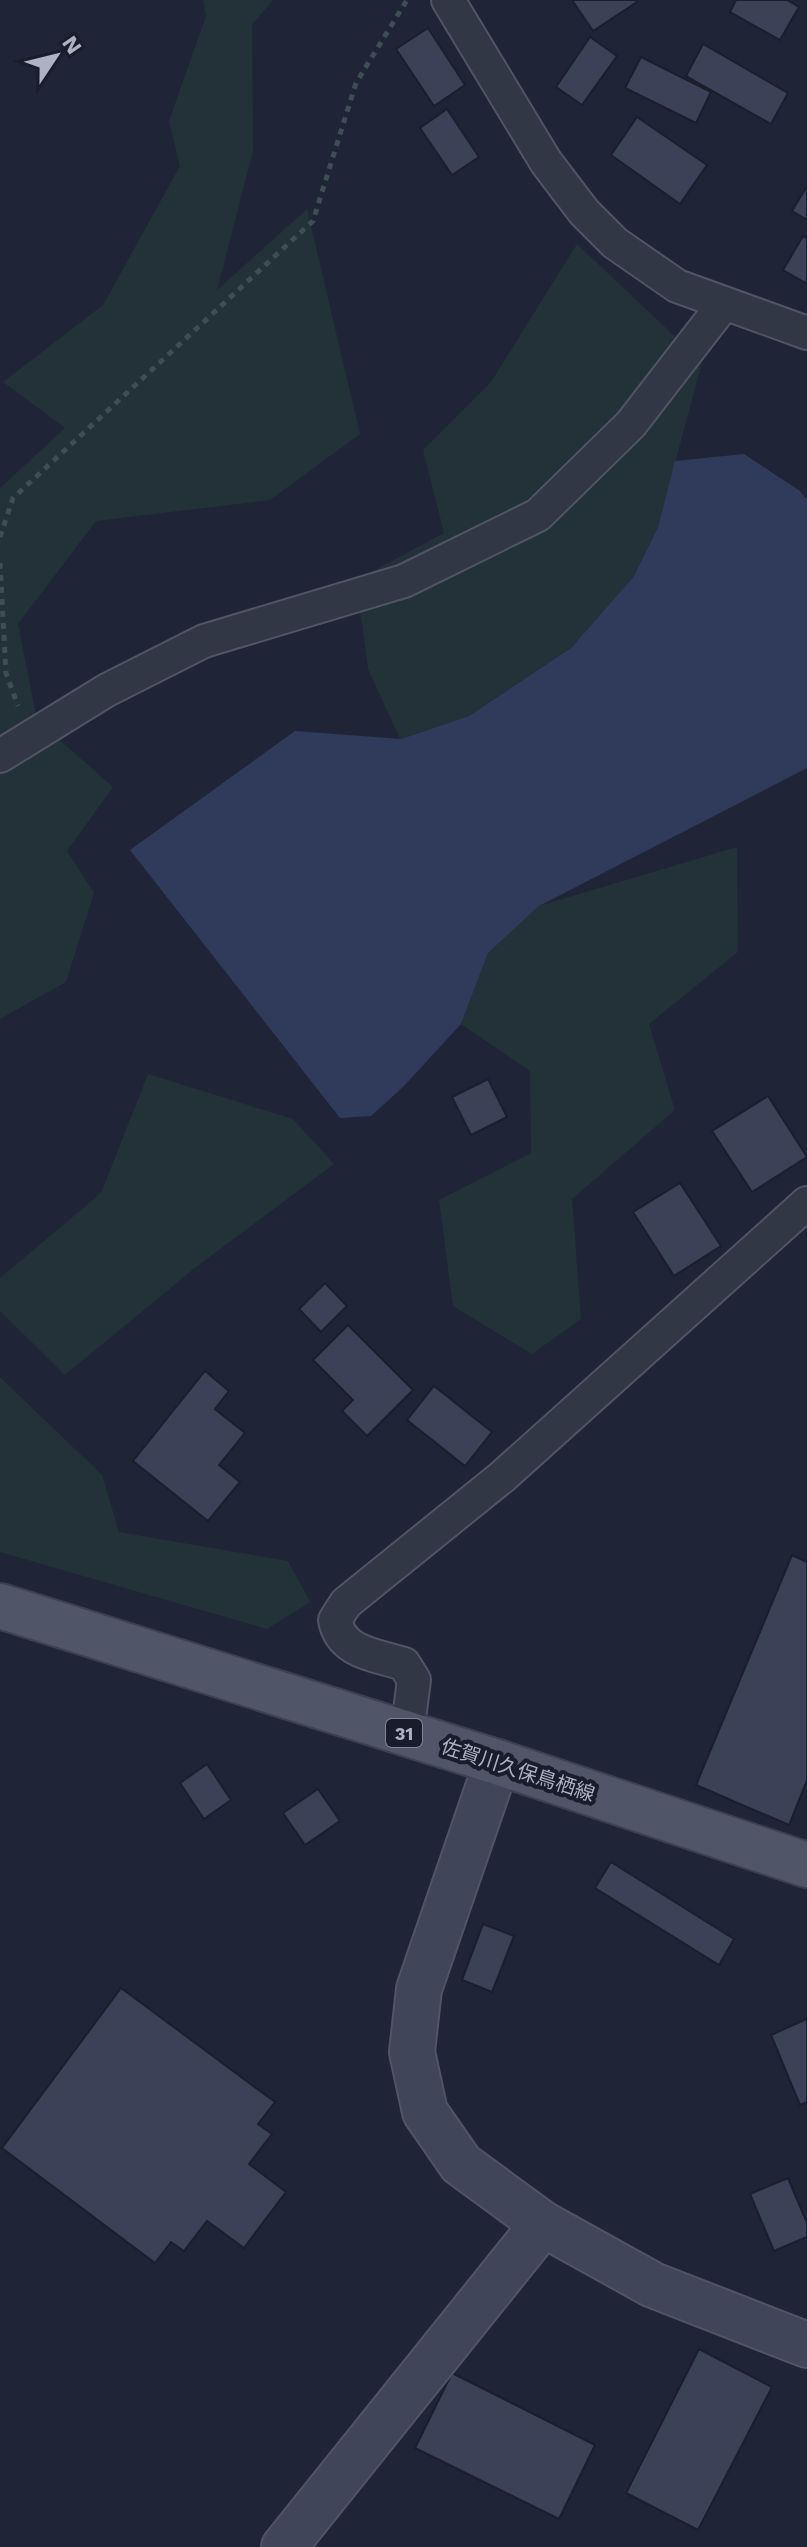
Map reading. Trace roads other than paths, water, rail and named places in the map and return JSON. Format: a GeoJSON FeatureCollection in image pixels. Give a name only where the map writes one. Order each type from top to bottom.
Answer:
{"type":"FeatureCollection","features":[{"type":"Feature","properties":{"kind":"main road","name":"佐賀川久保鳥栖線"},"geometry":{"type":"LineString","coordinates":[[0,1606],[497,1762],[807,1865]]}},
{"type":"Feature","properties":{"kind":"street"},"geometry":{"type":"LineString","coordinates":[[448,0],[513,111],[584,212],[643,265],[677,286],[807,333]]}},
{"type":"Feature","properties":{"kind":"street"},"geometry":{"type":"LineString","coordinates":[[0,756],[107,690],[204,641],[404,581],[538,515],[631,424],[723,305]]}},
{"type":"Feature","properties":{"kind":"street"},"geometry":{"type":"LineString","coordinates":[[407,1734],[414,1680],[404,1664],[348,1646],[338,1635],[335,1620],[346,1603],[502,1477],[807,1203]]}},
{"type":"Feature","properties":{"kind":"street"},"geometry":{"type":"LineString","coordinates":[[497,1762],[419,1989],[412,2052],[425,2112],[461,2164],[543,2224],[653,2285],[807,2345]]}},
{"type":"Feature","properties":{"kind":"street"},"geometry":{"type":"LineString","coordinates":[[284,2547],[543,2224]]}},
{"type":"Feature","properties":{"kind":"water"},"geometry":{"type":"Polygon","coordinates":[[[744,454],[800,491],[807,500],[807,768],[539,906],[488,953],[461,1024],[404,1086],[371,1116],[340,1118],[130,850],[295,731],[401,739],[469,716],[571,648],[634,576],[658,527],[675,461],[744,454]]]}}]}
